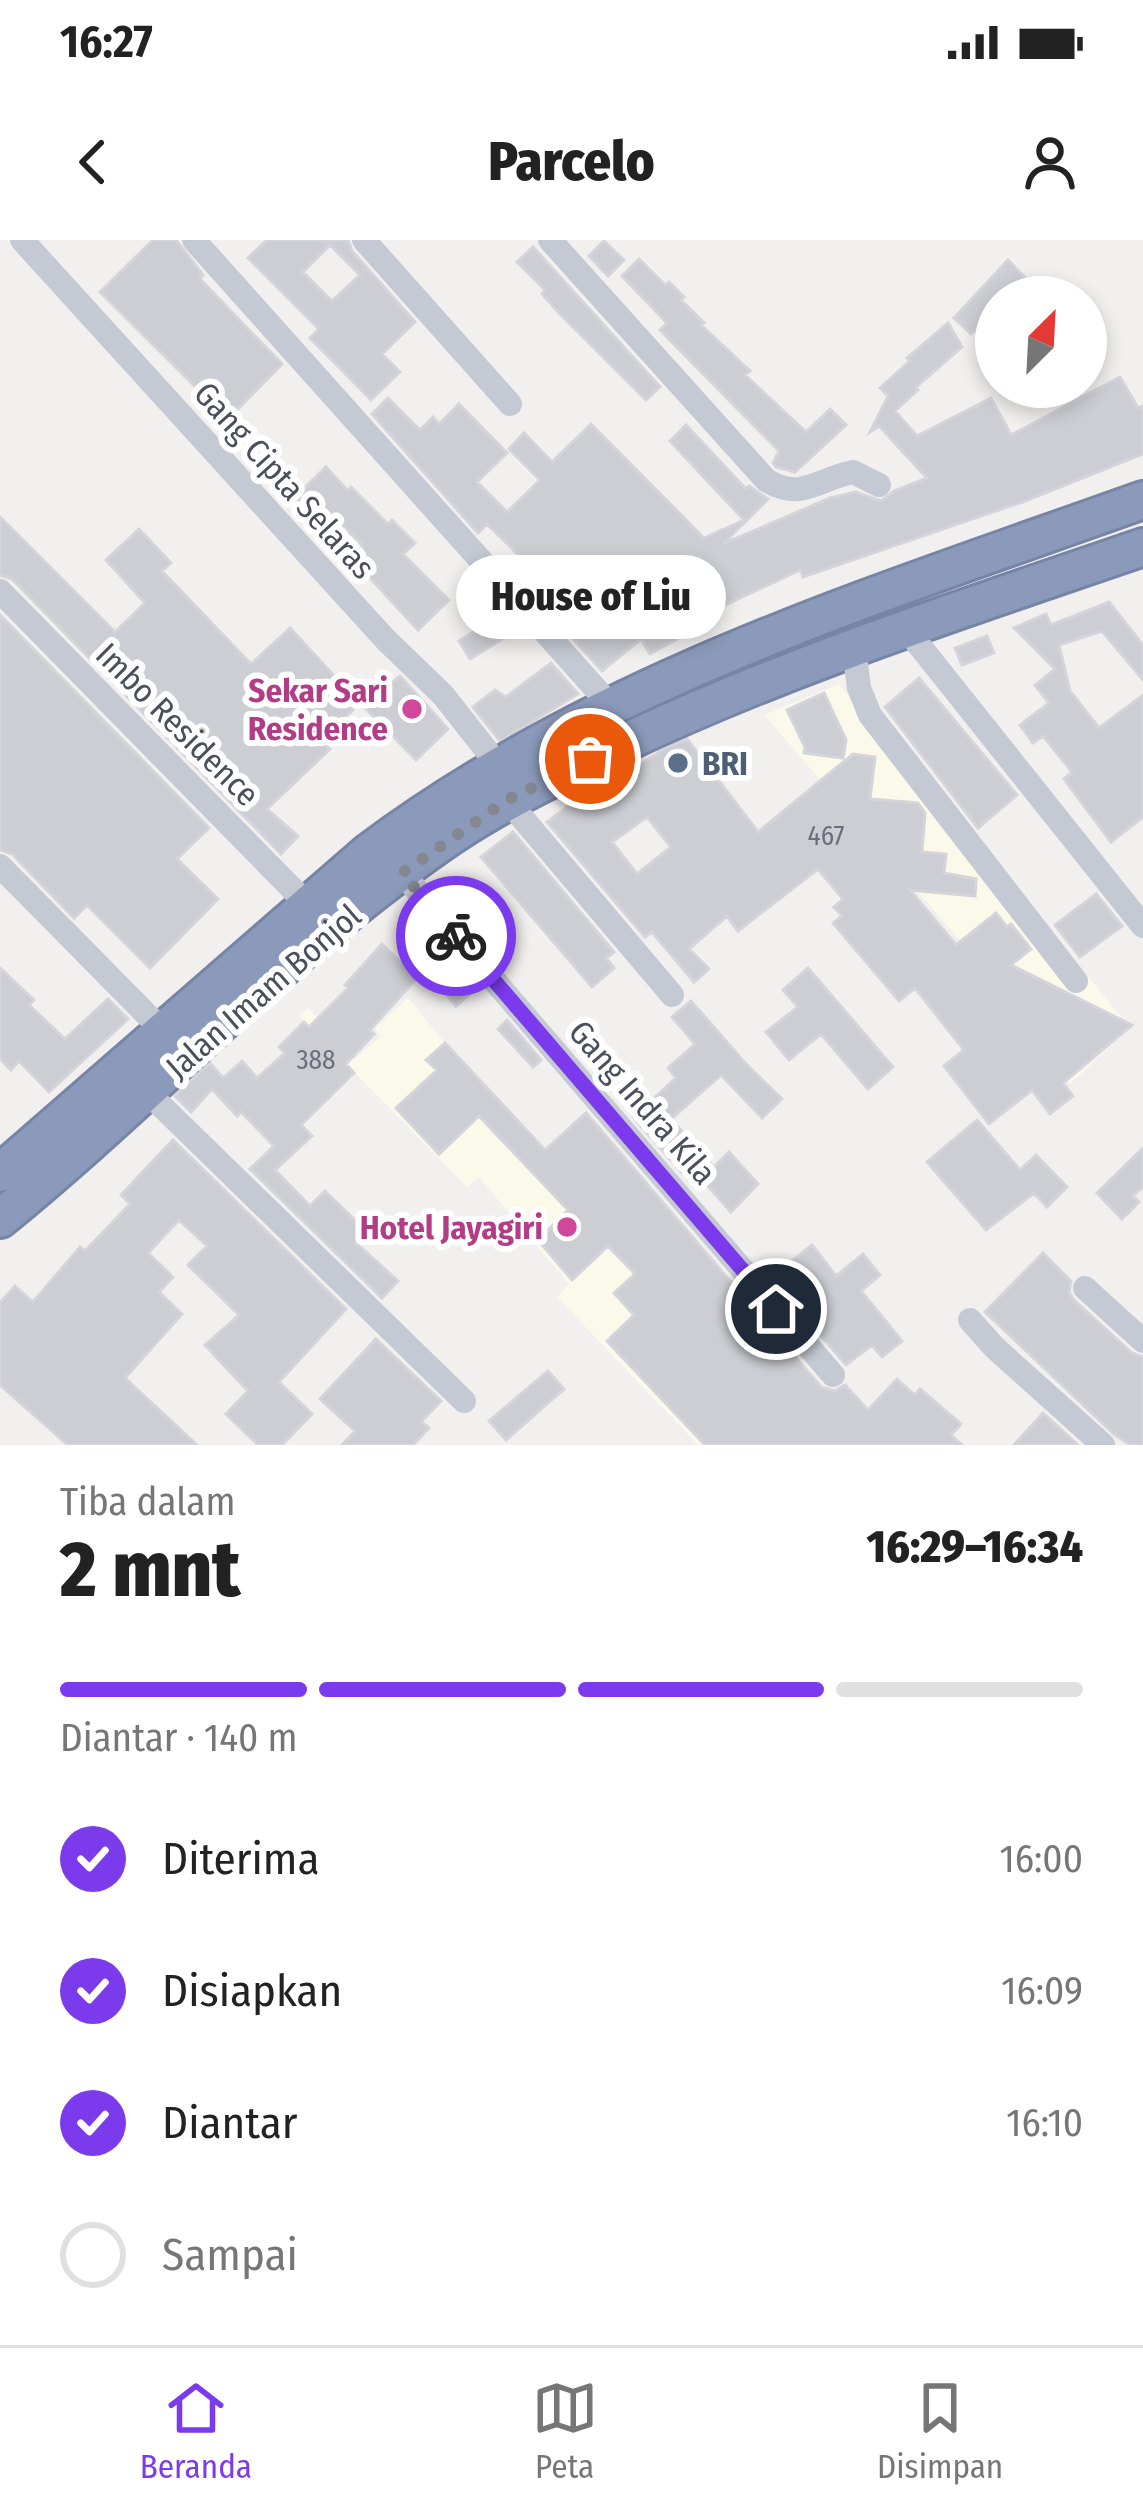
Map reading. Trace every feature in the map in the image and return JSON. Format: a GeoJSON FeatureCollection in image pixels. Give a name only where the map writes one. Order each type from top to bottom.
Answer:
{"type":"FeatureCollection","features":[{"type":"Feature","properties":{"kind":"highway","name":"Jalan Imam Bonjol"},"geometry":{"type":"LineString","coordinates":[[0,1219],[502,782],[612,706],[731,650],[1143,500]]}},
{"type":"Feature","properties":{"kind":"highway","name":"Jalan Imam Bonjol"},"geometry":{"type":"LineString","coordinates":[[0,1173],[308,905],[422,813],[755,683],[1143,547]]}},
{"type":"Feature","properties":{"kind":"street","name":"Gang Cipta Selaras"},"geometry":{"type":"LineString","coordinates":[[22,240],[386,640],[443,695],[502,782],[672,995]]}},
{"type":"Feature","properties":{"kind":"street"},"geometry":{"type":"LineString","coordinates":[[194,240],[612,706]]}},
{"type":"Feature","properties":{"kind":"street"},"geometry":{"type":"LineString","coordinates":[[364,240],[510,404]]}},
{"type":"Feature","properties":{"kind":"street"},"geometry":{"type":"LineString","coordinates":[[550,240],[766,480],[782,490],[796,491],[853,472],[879,485]]}},
{"type":"Feature","properties":{"kind":"street","name":"Imbo Residence"},"geometry":{"type":"LineString","coordinates":[[0,591],[308,905]]}},
{"type":"Feature","properties":{"kind":"street"},"geometry":{"type":"LineString","coordinates":[[907,630],[1143,926]]}},
{"type":"Feature","properties":{"kind":"street"},"geometry":{"type":"LineString","coordinates":[[854,648],[859,688],[870,715],[1076,981]]}},
{"type":"Feature","properties":{"kind":"street"},"geometry":{"type":"LineString","coordinates":[[0,866],[163,1031]]}},
{"type":"Feature","properties":{"kind":"street","name":"Gang Indra Kila"},"geometry":{"type":"LineString","coordinates":[[402,873],[833,1375]]}},
{"type":"Feature","properties":{"kind":"street"},"geometry":{"type":"LineString","coordinates":[[147,1092],[464,1401]]}},
{"type":"Feature","properties":{"kind":"street"},"geometry":{"type":"LineString","coordinates":[[1085,1288],[1143,1342]]}},
{"type":"Feature","properties":{"kind":"street"},"geometry":{"type":"LineString","coordinates":[[970,1320],[1103,1445]]}},
{"type":"Feature","properties":{"kind":"shaded area"},"geometry":{"type":"Polygon","coordinates":[[[839,684],[1130,1028],[1070,1084],[965,946],[764,715],[839,684]]]}},
{"type":"Feature","properties":{"kind":"shaded area","name":"Hotel Jayagiri"},"geometry":{"type":"Polygon","coordinates":[[[408,998],[811,1445],[698,1445],[557,1297],[569,1284],[479,1177],[467,1187],[299,1016],[308,1008],[355,1059],[380,1037],[375,1028],[408,998]]]}},
{"type":"Feature","properties":{"kind":"building"},"geometry":{"type":"Polygon","coordinates":[[[153,240],[176,240],[203,275],[200,279],[282,364],[228,419],[100,292],[153,240]]]}},
{"type":"Feature","properties":{"kind":"building"},"geometry":{"type":"Polygon","coordinates":[[[267,240],[348,240],[352,251],[415,322],[382,354],[400,372],[371,400],[310,338],[319,329],[248,258],[267,240]],[[330,245],[303,272],[332,301],[360,275],[330,245]]]}},
{"type":"Feature","properties":{"kind":"building"},"geometry":{"type":"Polygon","coordinates":[[[604,241],[624,260],[608,276],[589,256],[604,241]]]}},
{"type":"Feature","properties":{"kind":"building"},"geometry":{"type":"Polygon","coordinates":[[[533,247],[660,387],[646,400],[561,315],[542,294],[545,290],[517,262],[533,247]]]}},
{"type":"Feature","properties":{"kind":"building"},"geometry":{"type":"Polygon","coordinates":[[[639,259],[684,297],[681,300],[704,323],[701,325],[750,371],[745,375],[806,432],[830,409],[846,425],[795,472],[776,467],[773,463],[779,451],[660,330],[667,323],[622,276],[639,259]]]}},
{"type":"Feature","properties":{"kind":"building"},"geometry":{"type":"Polygon","coordinates":[[[1008,260],[1024,276],[993,276],[1008,260]]]}},
{"type":"Feature","properties":{"kind":"building"},"geometry":{"type":"Polygon","coordinates":[[[975,295],[975,330],[971,334],[954,318],[975,295]]]}},
{"type":"Feature","properties":{"kind":"building"},"geometry":{"type":"Polygon","coordinates":[[[948,323],[962,347],[895,411],[917,436],[975,406],[996,408],[1011,435],[1062,408],[1107,408],[1107,384],[1120,377],[1138,408],[1143,406],[1143,454],[1025,501],[803,577],[800,570],[672,630],[677,639],[650,654],[641,639],[602,671],[573,639],[614,607],[587,581],[569,599],[562,593],[546,609],[528,588],[540,576],[487,524],[478,533],[372,414],[388,398],[420,430],[433,417],[439,424],[459,404],[507,453],[477,482],[507,512],[540,480],[509,449],[524,433],[552,462],[591,424],[704,538],[744,520],[670,441],[686,425],[746,489],[749,486],[768,499],[723,544],[830,498],[856,492],[881,501],[927,478],[879,426],[870,432],[888,396],[880,388],[910,361],[907,358],[948,323]]]}},
{"type":"Feature","properties":{"kind":"building"},"geometry":{"type":"Polygon","coordinates":[[[326,467],[348,491],[351,487],[415,543],[403,554],[449,600],[418,630],[350,556],[362,545],[331,514],[313,532],[290,502],[326,467]]]}},
{"type":"Feature","properties":{"kind":"building"},"geometry":{"type":"Polygon","coordinates":[[[0,517],[115,632],[145,603],[106,560],[139,529],[171,563],[162,571],[251,664],[290,628],[352,695],[346,701],[353,710],[321,740],[330,749],[267,809],[298,836],[281,854],[12,579],[0,575],[0,517]]]}},
{"type":"Feature","properties":{"kind":"building"},"geometry":{"type":"Polygon","coordinates":[[[1109,602],[1143,645],[1143,680],[1102,631],[1059,645],[1070,691],[1099,728],[1143,695],[1143,817],[1111,842],[1064,779],[1072,772],[1043,736],[1033,743],[1020,725],[1049,703],[1035,685],[1055,669],[1014,628],[1046,614],[1051,625],[1109,602]]]}},
{"type":"Feature","properties":{"kind":"building"},"geometry":{"type":"Polygon","coordinates":[[[504,613],[515,631],[470,659],[459,641],[504,613]]]}},
{"type":"Feature","properties":{"kind":"building"},"geometry":{"type":"Polygon","coordinates":[[[0,615],[209,828],[177,859],[218,899],[150,968],[87,905],[74,918],[12,854],[0,850],[0,615]]]}},
{"type":"Feature","properties":{"kind":"building"},"geometry":{"type":"Polygon","coordinates":[[[987,636],[994,653],[962,665],[955,648],[987,636]]]}},
{"type":"Feature","properties":{"kind":"building"},"geometry":{"type":"Polygon","coordinates":[[[551,663],[578,694],[500,741],[473,707],[495,690],[506,697],[551,663]]]}},
{"type":"Feature","properties":{"kind":"building","name":"Sekar Sari Residence"},"geometry":{"type":"Polygon","coordinates":[[[400,676],[448,729],[416,760],[363,706],[400,676]]]}},
{"type":"Feature","properties":{"kind":"building"},"geometry":{"type":"Polygon","coordinates":[[[919,678],[1017,795],[978,828],[885,707],[919,678]]]}},
{"type":"Feature","properties":{"kind":"building"},"geometry":{"type":"Polygon","coordinates":[[[824,693],[846,740],[843,758],[804,753],[787,710],[824,693]]]}},
{"type":"Feature","properties":{"kind":"building"},"geometry":{"type":"Polygon","coordinates":[[[687,739],[758,832],[853,754],[875,757],[870,799],[918,803],[925,813],[922,852],[946,854],[944,873],[976,879],[975,896],[910,890],[956,945],[996,913],[1031,949],[1011,965],[1132,1025],[1063,1083],[1073,1096],[1050,1114],[1032,1090],[989,1124],[944,1066],[964,1050],[915,988],[899,1001],[833,923],[842,916],[834,907],[843,899],[818,869],[738,931],[727,916],[689,949],[709,969],[694,982],[652,932],[645,937],[547,822],[589,790],[594,797],[660,751],[687,739]],[[647,817],[612,842],[637,874],[671,847],[647,817]]]}},
{"type":"Feature","properties":{"kind":"building"},"geometry":{"type":"Polygon","coordinates":[[[513,832],[614,952],[606,958],[614,968],[592,987],[481,857],[513,832]]]}},
{"type":"Feature","properties":{"kind":"building"},"geometry":{"type":"Polygon","coordinates":[[[1096,894],[1122,926],[1080,957],[1055,925],[1096,894]]]}},
{"type":"Feature","properties":{"kind":"building"},"geometry":{"type":"Polygon","coordinates":[[[382,944],[417,978],[346,1064],[354,1073],[301,1125],[312,1136],[275,1170],[310,1206],[325,1191],[366,1231],[355,1242],[398,1281],[382,1298],[250,1169],[274,1146],[241,1112],[237,1116],[212,1089],[191,1112],[175,1096],[210,1063],[223,1078],[242,1061],[257,1078],[285,1053],[279,1047],[304,1022],[309,1027],[348,988],[345,985],[382,944]]]}},
{"type":"Feature","properties":{"kind":"building"},"geometry":{"type":"Polygon","coordinates":[[[452,957],[478,987],[456,1006],[430,975],[452,957]]]}},
{"type":"Feature","properties":{"kind":"building"},"geometry":{"type":"Polygon","coordinates":[[[0,968],[65,1039],[108,999],[128,1019],[49,1092],[19,1061],[11,1070],[0,1059],[0,968]]]}},
{"type":"Feature","properties":{"kind":"building"},"geometry":{"type":"Polygon","coordinates":[[[808,968],[893,1067],[868,1089],[821,1034],[789,1060],[766,1032],[798,1007],[783,990],[808,968]]]}},
{"type":"Feature","properties":{"kind":"building"},"geometry":{"type":"Polygon","coordinates":[[[691,1001],[782,1099],[762,1118],[721,1075],[671,1119],[714,1167],[729,1152],[758,1184],[731,1212],[697,1174],[689,1181],[633,1117],[676,1078],[668,1068],[695,1044],[672,1017],[691,1001]]]}},
{"type":"Feature","properties":{"kind":"building"},"geometry":{"type":"Polygon","coordinates":[[[507,1020],[541,1060],[533,1067],[498,1029],[507,1020]]]}},
{"type":"Feature","properties":{"kind":"building"},"geometry":{"type":"Polygon","coordinates":[[[445,1043],[545,1150],[586,1113],[821,1387],[835,1391],[845,1385],[868,1410],[897,1379],[915,1395],[920,1389],[961,1424],[951,1435],[962,1445],[705,1445],[607,1341],[634,1315],[614,1293],[635,1274],[608,1246],[572,1280],[538,1240],[568,1210],[479,1116],[439,1154],[396,1108],[437,1070],[426,1060],[445,1043]]]}},
{"type":"Feature","properties":{"kind":"building"},"geometry":{"type":"Polygon","coordinates":[[[977,1120],[1020,1170],[1036,1155],[1067,1187],[1047,1207],[1034,1193],[986,1230],[927,1162],[977,1120]]]}},
{"type":"Feature","properties":{"kind":"building"},"geometry":{"type":"Polygon","coordinates":[[[173,1140],[346,1309],[279,1382],[312,1414],[282,1445],[258,1445],[226,1414],[248,1391],[205,1345],[239,1315],[188,1265],[207,1246],[179,1220],[148,1253],[173,1277],[159,1292],[182,1314],[125,1378],[197,1445],[68,1445],[0,1385],[0,1303],[15,1286],[33,1302],[80,1247],[85,1251],[130,1204],[121,1195],[173,1140]]]}},
{"type":"Feature","properties":{"kind":"building"},"geometry":{"type":"Polygon","coordinates":[[[1143,1148],[1143,1187],[1133,1196],[1139,1202],[1122,1219],[1097,1193],[1143,1148]]]}},
{"type":"Feature","properties":{"kind":"building"},"geometry":{"type":"Polygon","coordinates":[[[812,1245],[836,1276],[863,1254],[880,1275],[861,1291],[902,1341],[882,1357],[872,1345],[846,1365],[771,1277],[812,1245]]]}},
{"type":"Feature","properties":{"kind":"building"},"geometry":{"type":"Polygon","coordinates":[[[1043,1253],[1071,1281],[1069,1292],[1074,1300],[1132,1353],[1143,1357],[1143,1445],[1131,1445],[1115,1435],[985,1312],[1043,1253]]]}},
{"type":"Feature","properties":{"kind":"building"},"geometry":{"type":"Polygon","coordinates":[[[376,1339],[441,1401],[421,1422],[429,1428],[413,1445],[342,1445],[355,1431],[320,1399],[376,1339]]]}},
{"type":"Feature","properties":{"kind":"building"},"geometry":{"type":"Polygon","coordinates":[[[548,1371],[564,1389],[506,1440],[489,1421],[548,1371]]]}},
{"type":"Feature","properties":{"kind":"building"},"geometry":{"type":"Polygon","coordinates":[[[1043,1413],[1078,1445],[1014,1445],[1043,1413]]]}},
{"type":"Feature","properties":{"kind":"way so far"},"geometry":{"type":"LineString","coordinates":[[456,936],[402,873],[507,800],[590,759]]}},
{"type":"Feature","properties":{"kind":"place","name":"Sekar Sari Residence"},"geometry":{"type":"Point","coordinates":[412,709]}},
{"type":"Feature","properties":{"kind":"place","name":"House of Liu"},"geometry":{"type":"Point","coordinates":[590,759]}},
{"type":"Feature","properties":{"kind":"place","name":"BRI"},"geometry":{"type":"Point","coordinates":[678,763]}},
{"type":"Feature","properties":{"kind":"place","name":"Hotel Jayagiri"},"geometry":{"type":"Point","coordinates":[567,1227]}},
{"type":"Feature","properties":{"kind":"route"},"geometry":{"type":"LineString","coordinates":[[456,936],[776,1309]]}}]}
